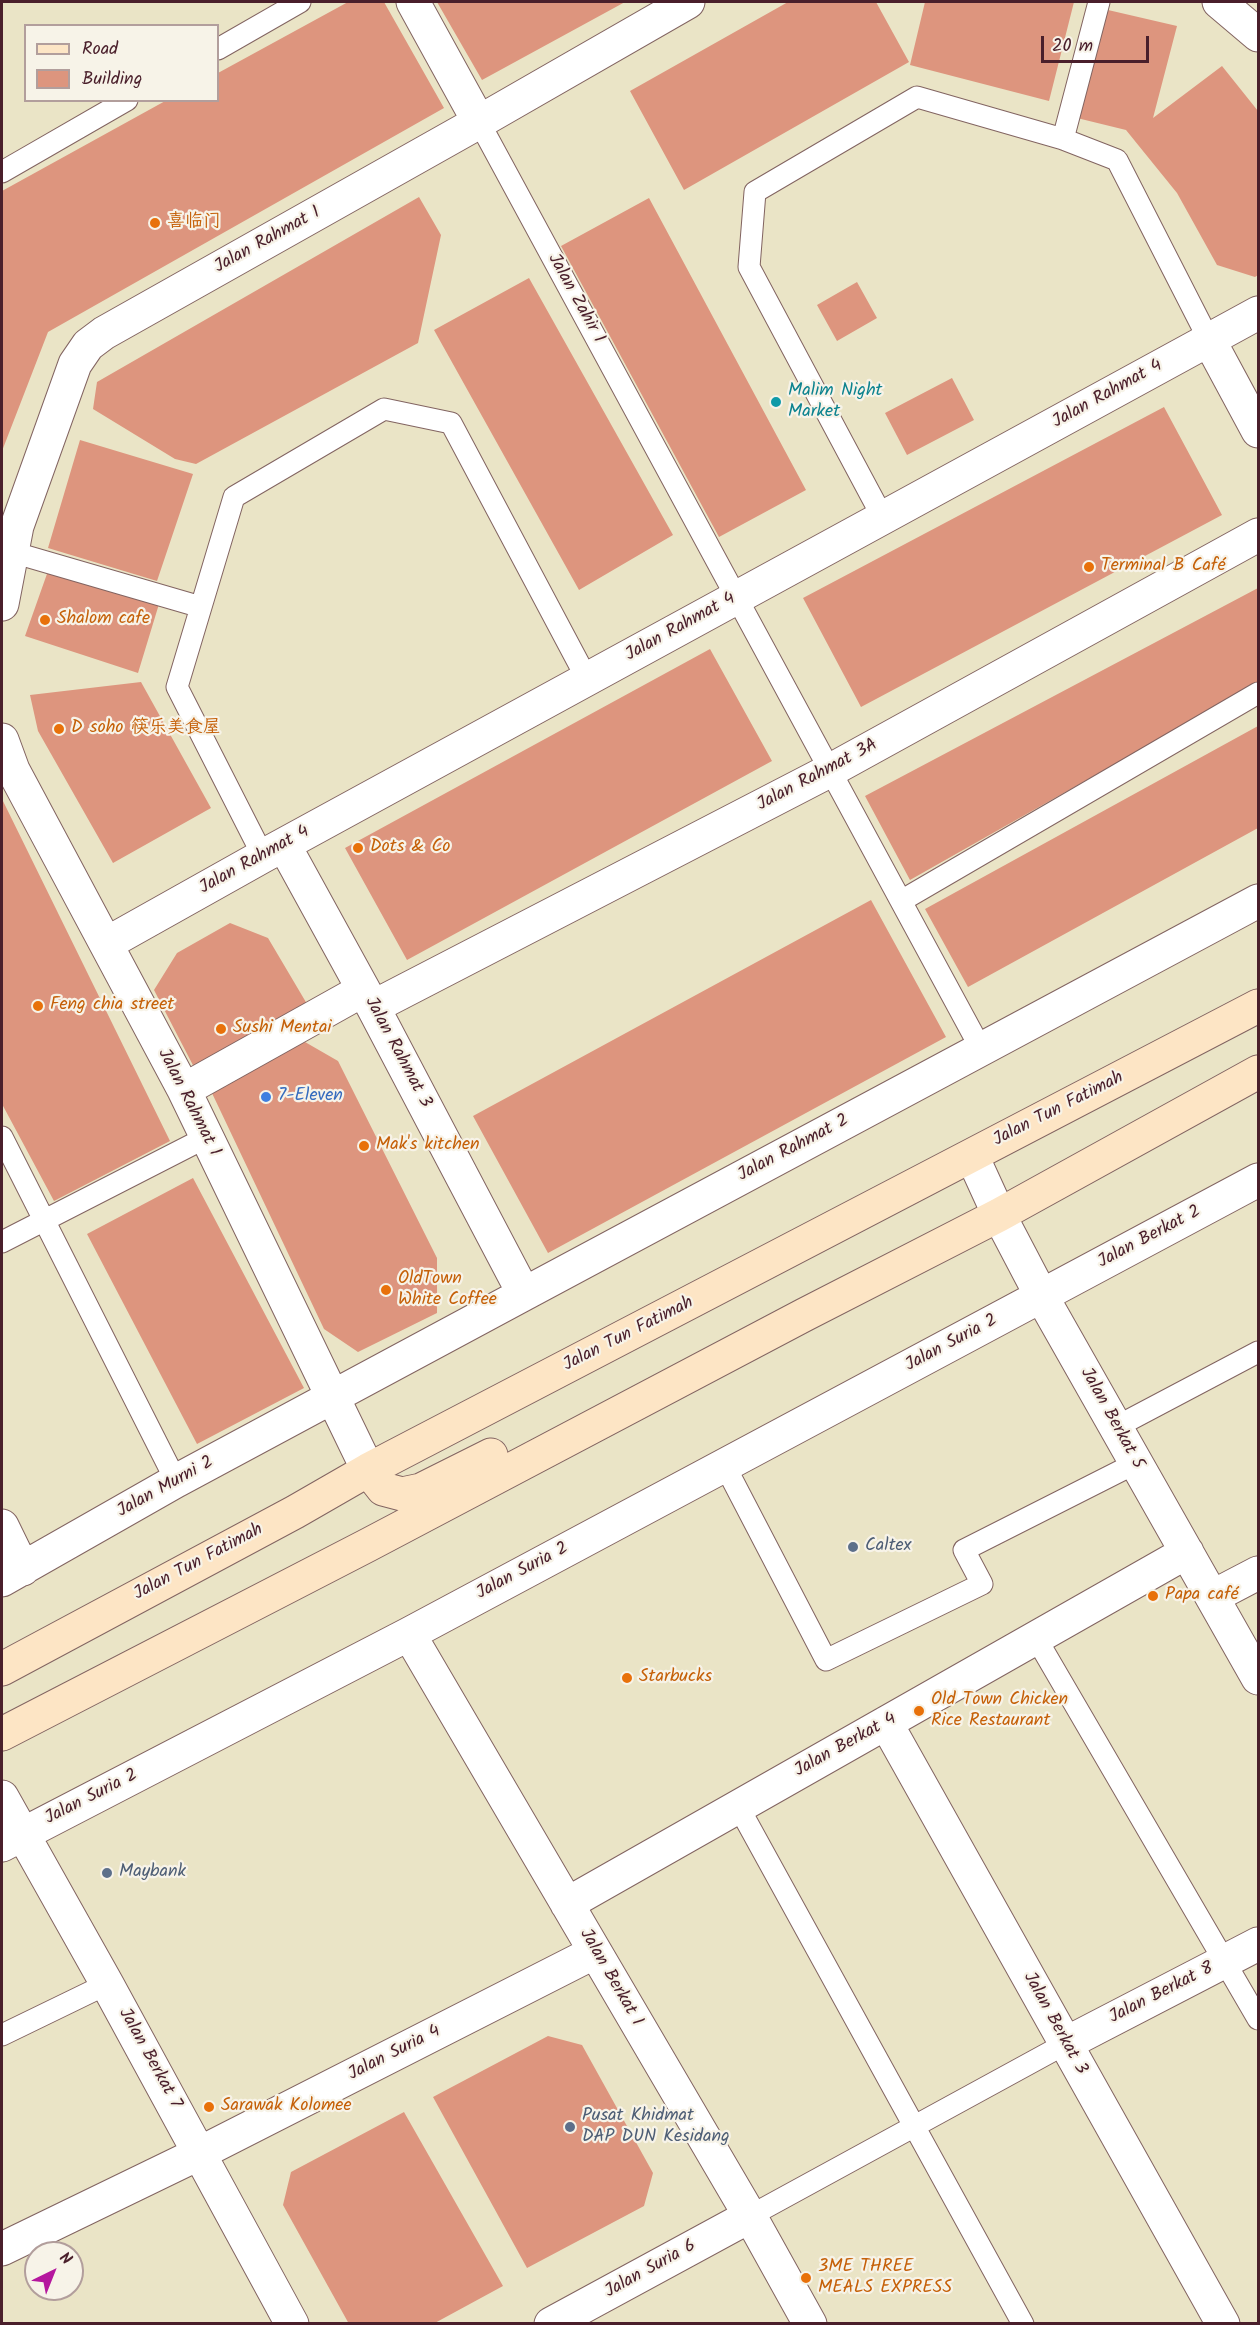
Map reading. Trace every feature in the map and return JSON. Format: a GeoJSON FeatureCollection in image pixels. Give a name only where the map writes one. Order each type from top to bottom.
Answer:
{"type":"FeatureCollection","features":[{"type":"Feature","properties":{"kind":"main road","name":"Jalan Tun Fatimah"},"geometry":{"type":"LineString","coordinates":[[2,1669],[295,1512],[368,1470],[1258,1006]]}},
{"type":"Feature","properties":{"kind":"main road"},"geometry":{"type":"LineString","coordinates":[[2,1734],[999,1215],[1258,1072]]}},
{"type":"Feature","properties":{"kind":"main road"},"geometry":{"type":"LineString","coordinates":[[368,1470],[383,1489],[402,1494],[421,1490],[594,1405],[654,1394]]}},
{"type":"Feature","properties":{"kind":"street","name":"Jalan Zahir 1"},"geometry":{"type":"LineString","coordinates":[[413,2],[479,122]]}},
{"type":"Feature","properties":{"kind":"street","name":"Jalan Rahmat 1"},"geometry":{"type":"LineString","coordinates":[[2,604],[10,533],[75,364],[88,345],[104,333],[688,2]]}},
{"type":"Feature","properties":{"kind":"street"},"geometry":{"type":"LineString","coordinates":[[1219,2],[1258,35]]}},
{"type":"Feature","properties":{"kind":"street","name":"Jalan Rahmat 4"},"geometry":{"type":"LineString","coordinates":[[106,944],[274,850],[1258,314]]}},
{"type":"Feature","properties":{"kind":"street"},"geometry":{"type":"LineString","coordinates":[[1209,340],[1258,431]]}},
{"type":"Feature","properties":{"kind":"street","name":"Jalan Rahmat 3A"},"geometry":{"type":"LineString","coordinates":[[184,1090],[831,770],[1258,535]]}},
{"type":"Feature","properties":{"kind":"street","name":"Jalan Rahmat 1"},"geometry":{"type":"LineString","coordinates":[[2,740],[13,771],[184,1090],[331,1398],[368,1470]]}},
{"type":"Feature","properties":{"kind":"street","name":"Jalan Rahmat 3"},"geometry":{"type":"LineString","coordinates":[[274,850],[368,998],[524,1294]]}},
{"type":"Feature","properties":{"kind":"street","name":"Jalan Rahmat 2"},"geometry":{"type":"LineString","coordinates":[[331,1398],[1258,901]]}},
{"type":"Feature","properties":{"kind":"street","name":"Jalan Berkat 5"},"geometry":{"type":"LineString","coordinates":[[972,1156],[999,1215],[1042,1297],[1258,1678]]}},
{"type":"Feature","properties":{"kind":"street","name":"Jalan Berkat 2"},"geometry":{"type":"LineString","coordinates":[[1042,1297],[1258,1180]]}},
{"type":"Feature","properties":{"kind":"street","name":"Jalan Suria 2"},"geometry":{"type":"LineString","coordinates":[[12,1840],[409,1634],[724,1464],[1042,1297]]}},
{"type":"Feature","properties":{"kind":"street","name":"Jalan Murni 2"},"geometry":{"type":"LineString","coordinates":[[12,1575],[331,1398]]}},
{"type":"Feature","properties":{"kind":"street"},"geometry":{"type":"LineString","coordinates":[[2,1526],[12,1575]]}},
{"type":"Feature","properties":{"kind":"street","name":"Jalan Berkat 4"},"geometry":{"type":"LineString","coordinates":[[567,1904],[1187,1552]]}},
{"type":"Feature","properties":{"kind":"street"},"geometry":{"type":"LineString","coordinates":[[1212,1597],[1258,1573]]}},
{"type":"Feature","properties":{"kind":"street","name":"Jalan Berkat 1"},"geometry":{"type":"LineString","coordinates":[[409,1634],[750,2216],[810,2324]]}},
{"type":"Feature","properties":{"kind":"street","name":"Jalan Berkat 3"},"geometry":{"type":"LineString","coordinates":[[886,1723],[1223,2324]]}},
{"type":"Feature","properties":{"kind":"street","name":"Jalan Berkat 7"},"geometry":{"type":"LineString","coordinates":[[2,1797],[12,1840],[107,1984],[292,2324]]}},
{"type":"Feature","properties":{"kind":"street","name":"Jalan Berkat 8"},"geometry":{"type":"LineString","coordinates":[[1065,2044],[1258,1944]]}},
{"type":"Feature","properties":{"kind":"street","name":"Jalan Suria 4"},"geometry":{"type":"LineString","coordinates":[[2,2249],[200,2153],[595,1952]]}},
{"type":"Feature","properties":{"kind":"street","name":"Jalan Suria 6"},"geometry":{"type":"LineString","coordinates":[[551,2324],[750,2216]]}},
{"type":"Feature","properties":{"kind":"lane"},"geometry":{"type":"LineString","coordinates":[[219,48],[300,2]]}},
{"type":"Feature","properties":{"kind":"lane"},"geometry":{"type":"LineString","coordinates":[[1063,139],[1099,2]]}},
{"type":"Feature","properties":{"kind":"lane"},"geometry":{"type":"LineString","coordinates":[[883,518],[748,267],[755,192],[917,97],[1063,139],[1117,160],[1209,340]]}},
{"type":"Feature","properties":{"kind":"lane"},"geometry":{"type":"LineString","coordinates":[[2,172],[124,102]]}},
{"type":"Feature","properties":{"kind":"lane","name":"Jalan Zahir 1"},"geometry":{"type":"LineString","coordinates":[[479,122],[981,1049]]}},
{"type":"Feature","properties":{"kind":"lane"},"geometry":{"type":"LineString","coordinates":[[274,850],[177,687],[234,497],[384,409],[451,423],[587,679]]}},
{"type":"Feature","properties":{"kind":"lane"},"geometry":{"type":"LineString","coordinates":[[10,533],[201,607]]}},
{"type":"Feature","properties":{"kind":"lane"},"geometry":{"type":"LineString","coordinates":[[901,901],[1258,693]]}},
{"type":"Feature","properties":{"kind":"lane"},"geometry":{"type":"LineString","coordinates":[[2,1137],[176,1482]]}},
{"type":"Feature","properties":{"kind":"lane"},"geometry":{"type":"LineString","coordinates":[[2,1242],[207,1137]]}},
{"type":"Feature","properties":{"kind":"lane"},"geometry":{"type":"LineString","coordinates":[[1116,1427],[1258,1353]]}},
{"type":"Feature","properties":{"kind":"lane"},"geometry":{"type":"LineString","coordinates":[[724,1464],[826,1660],[982,1584],[964,1550],[1136,1463]]}},
{"type":"Feature","properties":{"kind":"lane"},"geometry":{"type":"LineString","coordinates":[[1036,1638],[1258,2019]]}},
{"type":"Feature","properties":{"kind":"lane"},"geometry":{"type":"LineString","coordinates":[[738,1806],[1023,2324]]}},
{"type":"Feature","properties":{"kind":"lane"},"geometry":{"type":"LineString","coordinates":[[2,2035],[107,1984]]}},
{"type":"Feature","properties":{"kind":"lane"},"geometry":{"type":"LineString","coordinates":[[750,2216],[1065,2044]]}},
{"type":"Feature","properties":{"kind":"building"},"geometry":{"type":"Polygon","coordinates":[[[348,2],[384,2],[444,108],[48,332],[2,451],[2,191],[163,102],[219,102],[219,72],[348,2]]]}},
{"type":"Feature","properties":{"kind":"building"},"geometry":{"type":"Polygon","coordinates":[[[437,2],[625,2],[482,80],[437,2]]]}},
{"type":"Feature","properties":{"kind":"building"},"geometry":{"type":"Polygon","coordinates":[[[788,2],[876,2],[909,62],[684,190],[630,91],[788,2]]]}},
{"type":"Feature","properties":{"kind":"building"},"geometry":{"type":"Polygon","coordinates":[[[925,2],[1074,2],[1049,101],[910,65],[925,2]]]}},
{"type":"Feature","properties":{"kind":"building"},"geometry":{"type":"Polygon","coordinates":[[[1108,10],[1177,26],[1153,118],[1222,66],[1258,111],[1258,275],[1255,277],[1217,265],[1177,193],[1126,130],[1077,118],[1108,10]]]}},
{"type":"Feature","properties":{"kind":"building"},"geometry":{"type":"Polygon","coordinates":[[[419,197],[441,235],[418,343],[196,464],[175,459],[93,409],[97,382],[419,197]]]}},
{"type":"Feature","properties":{"kind":"building"},"geometry":{"type":"Polygon","coordinates":[[[649,198],[806,490],[719,537],[561,246],[649,198]]]}},
{"type":"Feature","properties":{"kind":"building"},"geometry":{"type":"Polygon","coordinates":[[[529,278],[673,535],[579,590],[434,330],[529,278]]]}},
{"type":"Feature","properties":{"kind":"building"},"geometry":{"type":"Polygon","coordinates":[[[857,282],[877,318],[837,341],[817,305],[857,282]]]}},
{"type":"Feature","properties":{"kind":"building"},"geometry":{"type":"Polygon","coordinates":[[[952,378],[974,420],[907,455],[885,413],[952,378]]]}},
{"type":"Feature","properties":{"kind":"building"},"geometry":{"type":"Polygon","coordinates":[[[1164,407],[1222,515],[861,707],[803,598],[1164,407]]]}},
{"type":"Feature","properties":{"kind":"building"},"geometry":{"type":"Polygon","coordinates":[[[80,440],[193,474],[157,581],[48,548],[80,440]]]}},
{"type":"Feature","properties":{"kind":"building"},"geometry":{"type":"Polygon","coordinates":[[[48,571],[159,604],[138,673],[25,636],[48,571]]]}},
{"type":"Feature","properties":{"kind":"building"},"geometry":{"type":"Polygon","coordinates":[[[1258,588],[1258,683],[910,880],[865,796],[1258,588]]]}},
{"type":"Feature","properties":{"kind":"building"},"geometry":{"type":"Polygon","coordinates":[[[710,649],[772,761],[407,960],[345,848],[710,649]]]}},
{"type":"Feature","properties":{"kind":"building"},"geometry":{"type":"Polygon","coordinates":[[[141,682],[211,808],[113,863],[38,731],[30,695],[141,682]]]}},
{"type":"Feature","properties":{"kind":"building"},"geometry":{"type":"Polygon","coordinates":[[[1258,726],[1258,828],[968,987],[925,909],[1258,726]]]}},
{"type":"Feature","properties":{"kind":"building"},"geometry":{"type":"Polygon","coordinates":[[[2,799],[170,1141],[54,1201],[2,1104],[2,799]]]}},
{"type":"Feature","properties":{"kind":"building"},"geometry":{"type":"Polygon","coordinates":[[[871,900],[946,1037],[548,1253],[473,1116],[871,900]]]}},
{"type":"Feature","properties":{"kind":"building"},"geometry":{"type":"Polygon","coordinates":[[[230,923],[268,938],[310,1009],[197,1073],[154,990],[177,953],[230,923]]]}},
{"type":"Feature","properties":{"kind":"building"},"geometry":{"type":"Polygon","coordinates":[[[305,1042],[338,1061],[437,1258],[437,1313],[358,1352],[324,1329],[211,1091],[305,1042]]]}},
{"type":"Feature","properties":{"kind":"building"},"geometry":{"type":"Polygon","coordinates":[[[193,1178],[304,1388],[197,1444],[87,1234],[193,1178]]]}},
{"type":"Feature","properties":{"kind":"building"},"geometry":{"type":"Polygon","coordinates":[[[548,2036],[582,2045],[653,2173],[644,2206],[527,2268],[433,2097],[548,2036]]]}},
{"type":"Feature","properties":{"kind":"building"},"geometry":{"type":"Polygon","coordinates":[[[404,2112],[503,2286],[433,2324],[349,2324],[283,2205],[291,2172],[404,2112]]]}},
{"type":"Feature","properties":{"kind":"place","name":"喜临门"},"geometry":{"type":"Point","coordinates":[155,223]}},
{"type":"Feature","properties":{"kind":"place","name":"Malim Night Market"},"geometry":{"type":"Point","coordinates":[776,402]}},
{"type":"Feature","properties":{"kind":"place","name":"Terminal B Café"},"geometry":{"type":"Point","coordinates":[1089,567]}},
{"type":"Feature","properties":{"kind":"place","name":"Shalom cafe"},"geometry":{"type":"Point","coordinates":[45,620]}},
{"type":"Feature","properties":{"kind":"place","name":"D soho 筷乐美食屋"},"geometry":{"type":"Point","coordinates":[59,729]}},
{"type":"Feature","properties":{"kind":"place","name":"Dots & Co"},"geometry":{"type":"Point","coordinates":[358,848]}},
{"type":"Feature","properties":{"kind":"place","name":"Feng chia street"},"geometry":{"type":"Point","coordinates":[38,1006]}},
{"type":"Feature","properties":{"kind":"place","name":"Sushi Mentai"},"geometry":{"type":"Point","coordinates":[221,1029]}},
{"type":"Feature","properties":{"kind":"place","name":"7-Eleven"},"geometry":{"type":"Point","coordinates":[266,1097]}},
{"type":"Feature","properties":{"kind":"place","name":"Mak's kitchen"},"geometry":{"type":"Point","coordinates":[364,1146]}},
{"type":"Feature","properties":{"kind":"place","name":"OldTown White Coffee"},"geometry":{"type":"Point","coordinates":[386,1290]}},
{"type":"Feature","properties":{"kind":"place","name":"Caltex"},"geometry":{"type":"Point","coordinates":[853,1547]}},
{"type":"Feature","properties":{"kind":"place","name":"Papa café"},"geometry":{"type":"Point","coordinates":[1153,1596]}},
{"type":"Feature","properties":{"kind":"place","name":"Starbucks"},"geometry":{"type":"Point","coordinates":[627,1678]}},
{"type":"Feature","properties":{"kind":"place","name":"Old Town Chicken Rice Restaurant"},"geometry":{"type":"Point","coordinates":[919,1711]}},
{"type":"Feature","properties":{"kind":"place","name":"Maybank"},"geometry":{"type":"Point","coordinates":[107,1873]}},
{"type":"Feature","properties":{"kind":"place","name":"Sarawak Kolomee"},"geometry":{"type":"Point","coordinates":[209,2107]}},
{"type":"Feature","properties":{"kind":"place","name":"Pusat Khidmat DAP DUN Kesidang"},"geometry":{"type":"Point","coordinates":[570,2127]}},
{"type":"Feature","properties":{"kind":"place","name":"3ME THREE MEALS EXPRESS"},"geometry":{"type":"Point","coordinates":[806,2278]}}]}
